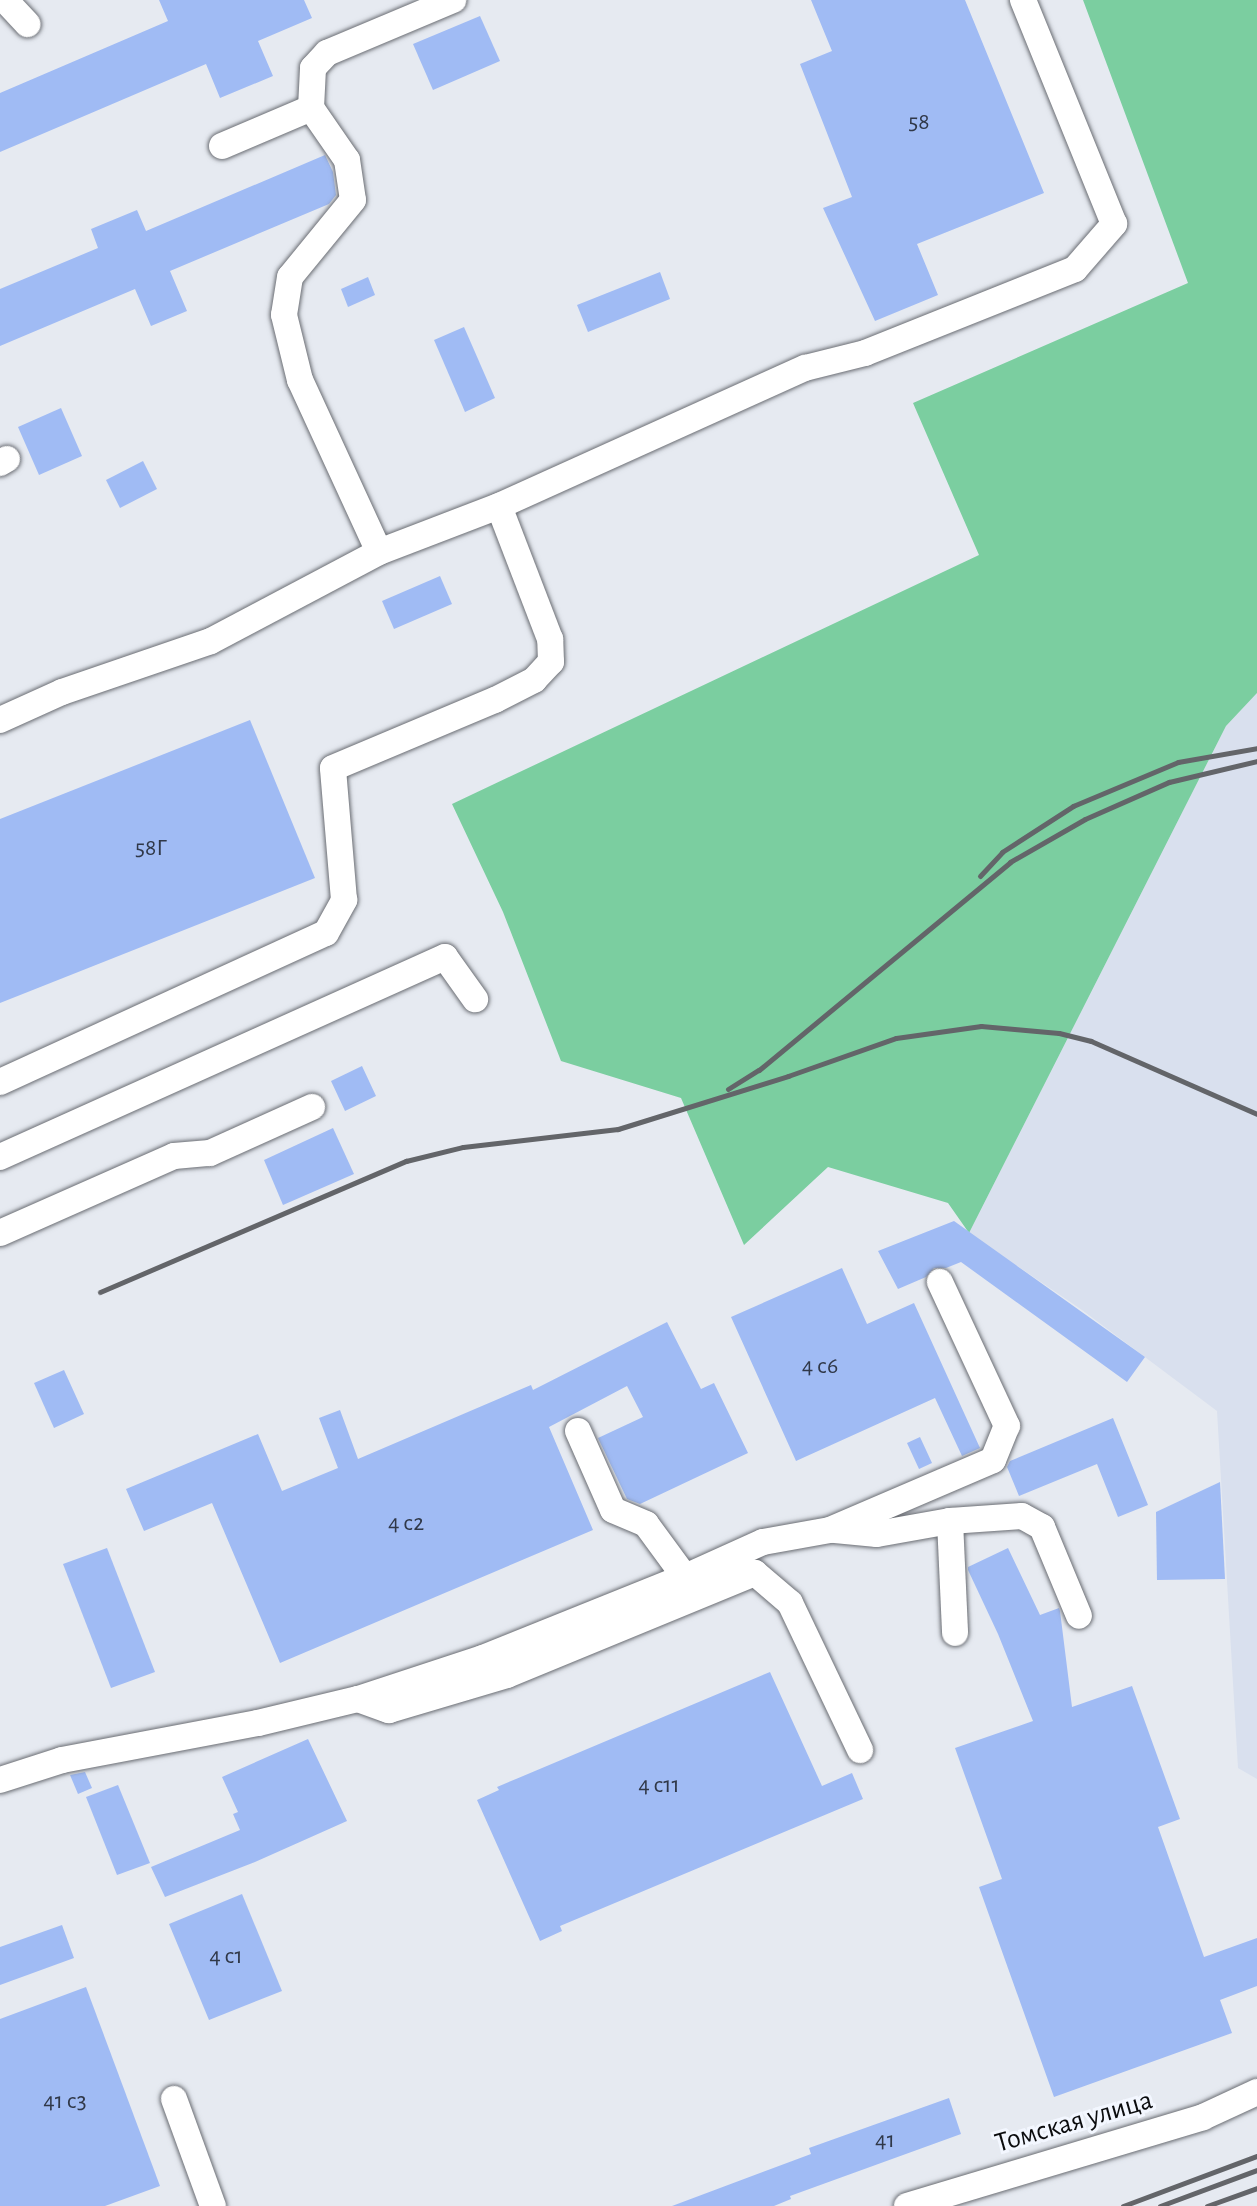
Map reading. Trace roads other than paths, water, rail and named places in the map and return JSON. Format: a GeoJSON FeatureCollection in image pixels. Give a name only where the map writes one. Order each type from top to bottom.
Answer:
{"type":"FeatureCollection","features":[{"type":"Feature","properties":{"kind":"street"},"geometry":{"type":"LineString","coordinates":[[5,0],[27,24]]}},
{"type":"Feature","properties":{"kind":"street"},"geometry":{"type":"LineString","coordinates":[[379,552],[300,380],[284,315],[290,277],[353,200],[347,160],[311,108],[313,68],[327,52],[453,0]]}},
{"type":"Feature","properties":{"kind":"street"},"geometry":{"type":"LineString","coordinates":[[0,720],[62,692],[211,641],[379,552],[499,506],[805,368],[865,353],[1075,270],[1114,224],[1023,0]]}},
{"type":"Feature","properties":{"kind":"street"},"geometry":{"type":"LineString","coordinates":[[222,146],[311,108]]}},
{"type":"Feature","properties":{"kind":"street"},"geometry":{"type":"LineString","coordinates":[[0,1082],[326,933],[344,901],[333,768],[495,700],[534,680],[551,662],[550,639],[499,506]]}},
{"type":"Feature","properties":{"kind":"street"},"geometry":{"type":"LineString","coordinates":[[0,1157],[446,957],[475,999]]}},
{"type":"Feature","properties":{"kind":"street"},"geometry":{"type":"LineString","coordinates":[[0,1233],[174,1156],[210,1153],[312,1107]]}},
{"type":"Feature","properties":{"kind":"street"},"geometry":{"type":"LineString","coordinates":[[0,1780],[62,1760],[258,1723],[358,1699],[483,1658],[685,1577],[763,1542],[830,1530],[993,1460],[1007,1426],[940,1282]]}},
{"type":"Feature","properties":{"kind":"street"},"geometry":{"type":"LineString","coordinates":[[578,1431],[613,1510],[646,1524],[685,1577]]}},
{"type":"Feature","properties":{"kind":"street"},"geometry":{"type":"LineString","coordinates":[[830,1530],[877,1534],[950,1521],[1022,1516],[1042,1527],[1079,1616]]}},
{"type":"Feature","properties":{"kind":"street"},"geometry":{"type":"LineString","coordinates":[[950,1521],[955,1633]]}},
{"type":"Feature","properties":{"kind":"street"},"geometry":{"type":"LineString","coordinates":[[358,1699],[389,1710],[507,1675],[755,1573],[790,1603],[860,1750]]}},
{"type":"Feature","properties":{"kind":"street","name":"Томская улица"},"geometry":{"type":"LineString","coordinates":[[907,2206],[1203,2117],[1257,2092]]}},
{"type":"Feature","properties":{"kind":"street"},"geometry":{"type":"LineString","coordinates":[[174,2099],[213,2206]]}},
{"type":"Feature","properties":{"kind":"railway"},"geometry":{"type":"LineString","coordinates":[[980,876],[1002,852],[1073,806],[1178,762],[1257,748]]}},
{"type":"Feature","properties":{"kind":"railway"},"geometry":{"type":"LineString","coordinates":[[728,1089],[759,1070],[1010,862],[1085,819],[1169,782],[1257,761]]}},
{"type":"Feature","properties":{"kind":"railway"},"geometry":{"type":"LineString","coordinates":[[100,1292],[406,1161],[463,1147],[618,1129],[788,1076],[896,1038],[981,1026],[1059,1033],[1091,1041],[1257,1114]]}},
{"type":"Feature","properties":{"kind":"railway"},"geometry":{"type":"LineString","coordinates":[[1123,2206],[1257,2156]]}},
{"type":"Feature","properties":{"kind":"railway"},"geometry":{"type":"LineString","coordinates":[[1160,2206],[1257,2170]]}},
{"type":"Feature","properties":{"kind":"railway"},"geometry":{"type":"LineString","coordinates":[[1207,2206],[1257,2188]]}}]}
